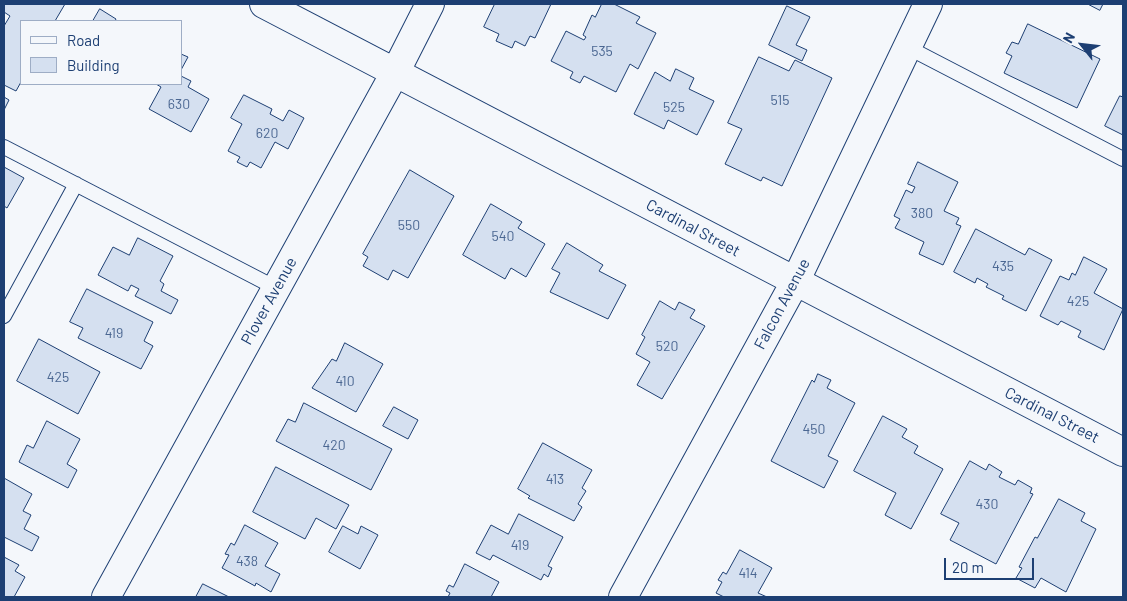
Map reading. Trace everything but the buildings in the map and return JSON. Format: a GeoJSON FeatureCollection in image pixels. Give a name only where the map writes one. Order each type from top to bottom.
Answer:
{"type":"FeatureCollection","features":[{"type":"Feature","properties":{"kind":"street","name":"Cardinal Street"},"geometry":{"type":"LineString","coordinates":[[264,4],[396,71],[795,282],[1123,452]]}},
{"type":"Feature","properties":{"kind":"street","name":"Plover Avenue"},"geometry":{"type":"LineString","coordinates":[[106,597],[396,71],[430,4]]}},
{"type":"Feature","properties":{"kind":"street","name":"Falcon Avenue"},"geometry":{"type":"LineString","coordinates":[[623,597],[795,282],[928,4]]}},
{"type":"Feature","properties":{"kind":"lane"},"geometry":{"type":"LineString","coordinates":[[907,47],[1123,159]]}},
{"type":"Feature","properties":{"kind":"lane"},"geometry":{"type":"LineString","coordinates":[[4,147],[276,288]]}},
{"type":"Feature","properties":{"kind":"lane"},"geometry":{"type":"LineString","coordinates":[[4,316],[76,184]]}}]}
